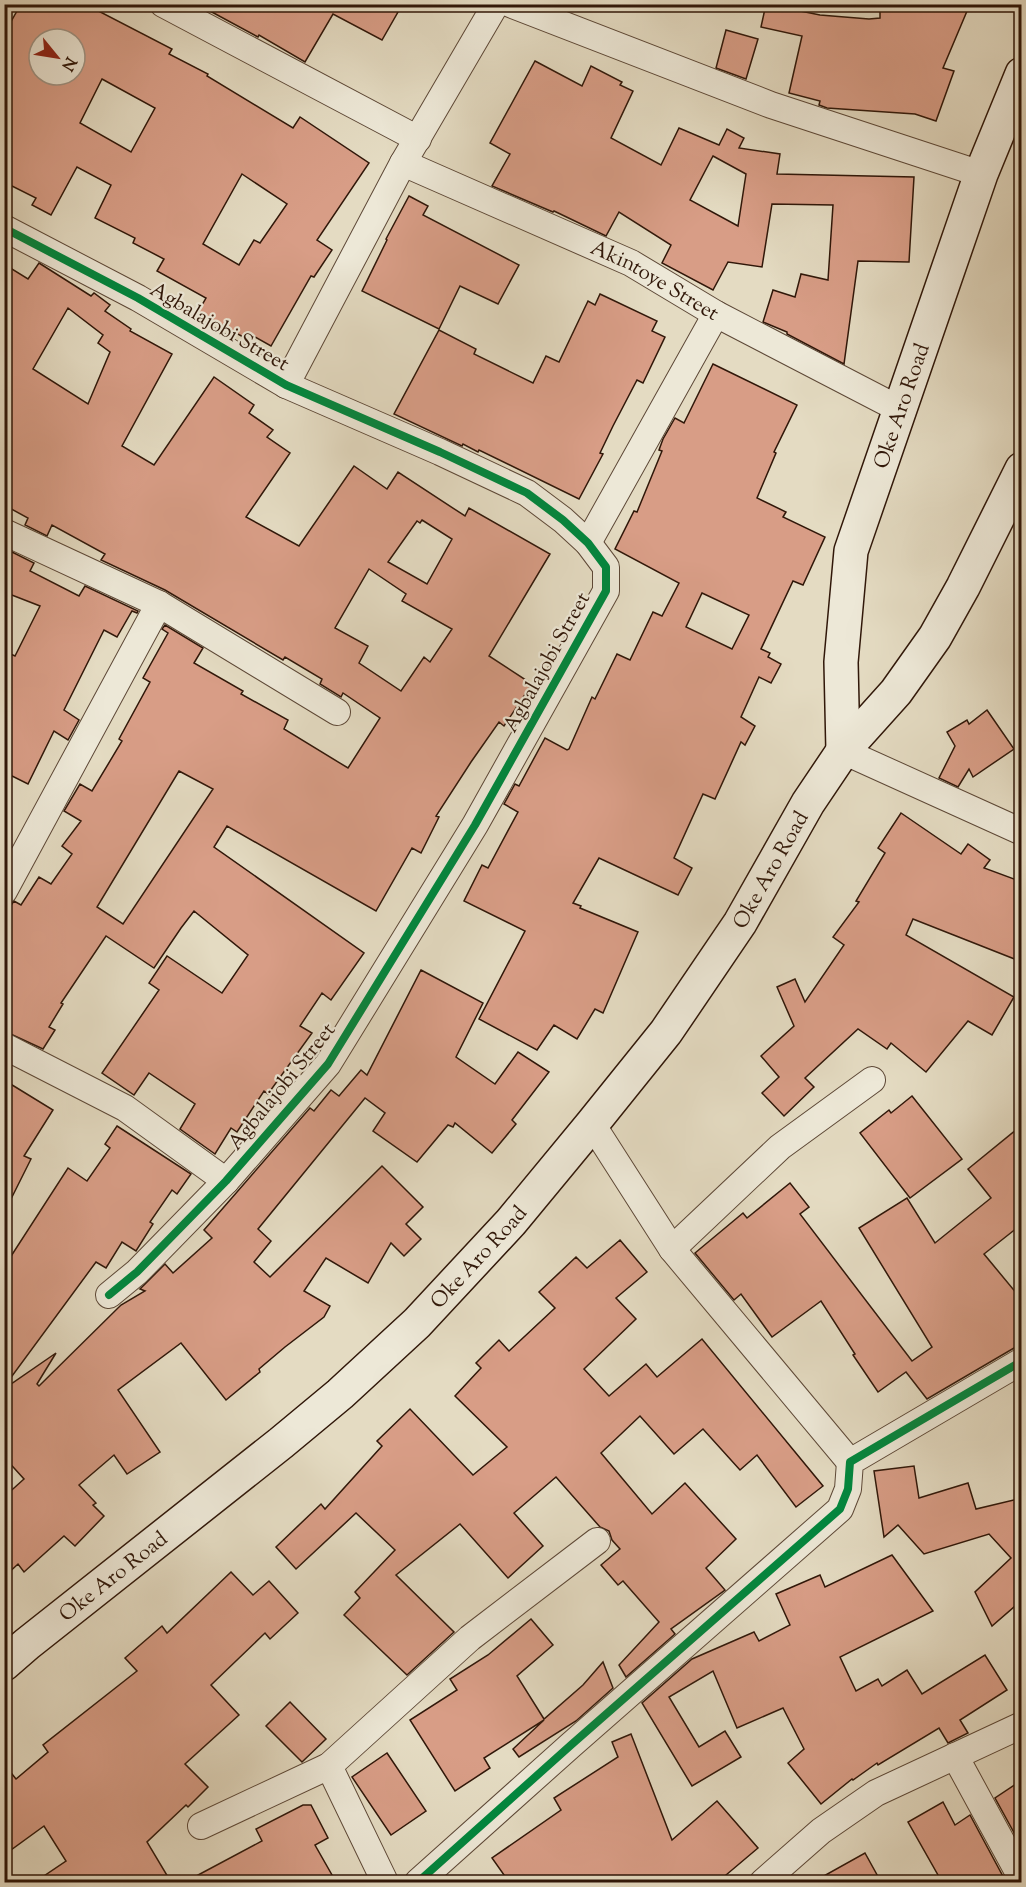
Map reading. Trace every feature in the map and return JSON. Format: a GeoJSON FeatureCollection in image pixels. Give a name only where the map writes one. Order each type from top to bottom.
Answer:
{"type":"FeatureCollection","features":[{"type":"Feature","properties":{"kind":"main road","name":"Oke Aro Road"},"geometry":{"type":"LineString","coordinates":[[843,751],[841,662],[851,551],[981,174],[1022,74]]}},
{"type":"Feature","properties":{"kind":"main road","name":"Oke Aro Road"},"geometry":{"type":"LineString","coordinates":[[4,1664],[282,1443],[348,1386],[417,1323],[511,1222],[666,1032],[740,923],[808,803],[843,751],[896,692],[935,637],[963,587],[1022,469]]}},
{"type":"Feature","properties":{"kind":"street"},"geometry":{"type":"LineString","coordinates":[[163,4],[418,139]]}},
{"type":"Feature","properties":{"kind":"street"},"geometry":{"type":"LineString","coordinates":[[286,385],[403,163],[496,4]]}},
{"type":"Feature","properties":{"kind":"street"},"geometry":{"type":"LineString","coordinates":[[510,4],[771,105],[981,174]]}},
{"type":"Feature","properties":{"kind":"street","name":"Akintoye Street"},"geometry":{"type":"LineString","coordinates":[[403,163],[631,263],[716,314],[901,410]]}},
{"type":"Feature","properties":{"kind":"street","name":"Agbalajobi Street"},"geometry":{"type":"LineString","coordinates":[[4,228],[138,298],[286,385],[440,452],[527,493],[563,520],[588,543],[606,567],[606,591],[475,825],[328,1064],[226,1181],[137,1272],[109,1295]]}},
{"type":"Feature","properties":{"kind":"street"},"geometry":{"type":"LineString","coordinates":[[588,543],[716,314]]}},
{"type":"Feature","properties":{"kind":"street"},"geometry":{"type":"LineString","coordinates":[[4,532],[159,604],[337,712]]}},
{"type":"Feature","properties":{"kind":"street"},"geometry":{"type":"LineString","coordinates":[[4,891],[159,604]]}},
{"type":"Feature","properties":{"kind":"street"},"geometry":{"type":"LineString","coordinates":[[843,751],[1022,832]]}},
{"type":"Feature","properties":{"kind":"street"},"geometry":{"type":"LineString","coordinates":[[4,1046],[124,1108],[226,1181]]}},
{"type":"Feature","properties":{"kind":"street"},"geometry":{"type":"LineString","coordinates":[[672,1249],[780,1147],[872,1080]]}},
{"type":"Feature","properties":{"kind":"street"},"geometry":{"type":"LineString","coordinates":[[418,1882],[840,1509],[848,1489],[850,1462],[672,1249],[592,1124]]}},
{"type":"Feature","properties":{"kind":"street"},"geometry":{"type":"LineString","coordinates":[[850,1462],[1022,1361]]}},
{"type":"Feature","properties":{"kind":"street"},"geometry":{"type":"LineString","coordinates":[[201,1826],[330,1766],[470,1638],[597,1541]]}},
{"type":"Feature","properties":{"kind":"street"},"geometry":{"type":"LineString","coordinates":[[764,1882],[821,1831],[876,1793],[1022,1725]]}},
{"type":"Feature","properties":{"kind":"street"},"geometry":{"type":"LineString","coordinates":[[956,1756],[1022,1880]]}},
{"type":"Feature","properties":{"kind":"street"},"geometry":{"type":"LineString","coordinates":[[330,1766],[385,1882]]}},
{"type":"Feature","properties":{"kind":"building"},"geometry":{"type":"Polygon","coordinates":[[[21,4],[85,4],[172,49],[169,54],[208,74],[207,76],[293,128],[300,117],[369,163],[317,240],[332,250],[314,277],[311,276],[271,346],[248,333],[245,338],[198,312],[206,298],[157,271],[164,259],[133,243],[135,238],[95,218],[111,185],[77,167],[51,215],[32,205],[36,198],[4,182],[4,34],[21,4]],[[102,79],[80,123],[131,152],[155,108],[102,79]],[[242,174],[203,244],[239,265],[254,240],[260,243],[287,204],[242,174]]]}},
{"type":"Feature","properties":{"kind":"building"},"geometry":{"type":"Polygon","coordinates":[[[197,4],[385,4],[398,12],[382,40],[333,14],[305,62],[259,35],[258,37],[197,4]]]}},
{"type":"Feature","properties":{"kind":"building"},"geometry":{"type":"Polygon","coordinates":[[[766,4],[820,15],[869,19],[880,18],[880,4],[970,4],[943,68],[954,71],[936,121],[915,114],[827,108],[819,105],[820,101],[789,93],[802,36],[761,27],[766,4]]]}},
{"type":"Feature","properties":{"kind":"building"},"geometry":{"type":"Polygon","coordinates":[[[726,30],[758,39],[746,79],[716,68],[726,30]]]}},
{"type":"Feature","properties":{"kind":"building"},"geometry":{"type":"Polygon","coordinates":[[[535,61],[582,86],[591,66],[622,82],[620,85],[633,91],[611,138],[661,165],[679,128],[719,145],[727,129],[744,138],[739,148],[780,154],[777,174],[914,177],[909,262],[858,261],[844,364],[787,332],[763,322],[773,290],[795,297],[801,274],[828,280],[833,205],[772,204],[762,267],[728,262],[713,290],[662,263],[671,245],[619,212],[606,236],[554,211],[492,186],[510,154],[490,143],[535,61]],[[713,156],[690,200],[738,226],[746,174],[713,156]]]}},
{"type":"Feature","properties":{"kind":"building"},"geometry":{"type":"Polygon","coordinates":[[[409,196],[428,206],[423,215],[519,265],[498,304],[460,286],[439,329],[362,291],[409,196]]]}},
{"type":"Feature","properties":{"kind":"building"},"geometry":{"type":"Polygon","coordinates":[[[39,263],[91,296],[94,293],[110,305],[105,311],[131,329],[130,331],[172,354],[122,446],[154,465],[214,377],[254,405],[249,413],[273,430],[267,437],[290,453],[246,517],[299,546],[354,466],[387,489],[398,472],[465,516],[469,508],[550,554],[489,656],[532,684],[504,726],[499,722],[471,762],[436,816],[439,817],[421,853],[412,848],[376,911],[227,826],[214,847],[364,953],[331,1000],[322,993],[300,1026],[312,1033],[268,1094],[264,1091],[237,1132],[231,1128],[215,1154],[180,1129],[195,1104],[149,1073],[134,1095],[102,1073],[159,990],[149,983],[167,956],[222,993],[248,955],[194,911],[154,968],[106,936],[61,1003],[63,1004],[49,1027],[55,1030],[43,1049],[4,1031],[4,915],[14,901],[21,905],[39,877],[51,884],[72,854],[62,846],[81,821],[64,811],[80,784],[92,791],[122,741],[119,739],[150,682],[143,678],[168,633],[162,629],[165,625],[203,648],[194,663],[243,691],[241,694],[288,720],[284,729],[348,768],[380,718],[343,693],[341,697],[320,684],[322,679],[285,657],[283,660],[165,590],[101,560],[105,554],[52,525],[47,536],[25,525],[28,518],[4,505],[4,264],[28,279],[39,263]],[[68,308],[33,369],[88,404],[110,352],[98,343],[103,335],[68,308]],[[422,520],[420,523],[417,521],[388,562],[427,584],[452,539],[422,520]],[[369,569],[335,628],[368,646],[359,663],[401,691],[424,657],[430,662],[452,629],[402,601],[406,594],[369,569]],[[179,771],[97,907],[123,924],[213,789],[179,771]]]}},
{"type":"Feature","properties":{"kind":"building"},"geometry":{"type":"Polygon","coordinates":[[[600,294],[657,321],[652,331],[665,337],[643,383],[637,380],[600,453],[603,454],[579,499],[479,450],[478,452],[463,444],[462,446],[394,414],[439,330],[476,349],[474,354],[533,383],[546,356],[559,362],[588,301],[595,305],[600,294]]]}},
{"type":"Feature","properties":{"kind":"building"},"geometry":{"type":"Polygon","coordinates":[[[713,364],[797,405],[774,452],[776,453],[757,498],[786,512],[783,517],[825,537],[803,585],[793,581],[761,649],[770,653],[768,657],[781,664],[771,683],[759,677],[741,717],[755,726],[745,745],[741,742],[715,799],[703,794],[674,858],[692,868],[678,895],[599,858],[573,903],[638,932],[603,1013],[595,1009],[577,1039],[554,1025],[537,1050],[479,1019],[525,931],[464,901],[482,865],[488,868],[518,812],[504,804],[515,784],[519,786],[545,738],[569,749],[592,697],[595,699],[617,654],[630,660],[653,612],[662,616],[679,583],[615,549],[634,511],[637,512],[662,451],[659,450],[663,439],[675,418],[684,423],[713,364]],[[702,593],[686,627],[732,649],[749,615],[702,593]]]}},
{"type":"Feature","properties":{"kind":"building"},"geometry":{"type":"Polygon","coordinates":[[[12,552],[34,563],[30,571],[79,596],[85,586],[138,611],[137,613],[132,611],[117,637],[104,630],[64,710],[79,720],[68,740],[54,731],[28,784],[4,772],[4,651],[15,656],[40,606],[4,592],[4,568],[12,552]]]}},
{"type":"Feature","properties":{"kind":"building"},"geometry":{"type":"Polygon","coordinates":[[[987,710],[1014,749],[973,777],[969,769],[958,787],[939,778],[955,746],[947,732],[967,720],[969,724],[987,710]]]}},
{"type":"Feature","properties":{"kind":"building"},"geometry":{"type":"Polygon","coordinates":[[[901,813],[961,854],[968,844],[990,860],[984,868],[1022,882],[1022,962],[913,919],[906,935],[1014,997],[992,1035],[968,1021],[926,1072],[891,1043],[887,1049],[858,1029],[805,1078],[814,1087],[784,1116],[762,1093],[779,1077],[761,1056],[794,1026],[777,987],[795,979],[805,1002],[844,945],[833,937],[859,902],[856,901],[885,853],[878,848],[901,813]]]}},
{"type":"Feature","properties":{"kind":"building"},"geometry":{"type":"Polygon","coordinates":[[[421,970],[483,1003],[456,1057],[495,1084],[518,1052],[549,1072],[512,1120],[516,1124],[492,1153],[455,1123],[453,1127],[448,1125],[417,1162],[373,1131],[385,1113],[365,1098],[258,1229],[271,1241],[254,1262],[270,1277],[382,1166],[423,1207],[406,1224],[421,1239],[404,1256],[391,1243],[368,1283],[326,1258],[304,1291],[330,1306],[324,1317],[259,1369],[260,1372],[226,1400],[181,1343],[118,1390],[160,1452],[127,1474],[114,1455],[79,1485],[96,1503],[93,1505],[104,1516],[75,1546],[64,1536],[24,1572],[18,1564],[4,1577],[4,1497],[24,1479],[4,1457],[4,1389],[56,1353],[37,1384],[39,1386],[121,1305],[145,1291],[140,1289],[165,1264],[173,1273],[212,1238],[204,1230],[310,1108],[314,1111],[331,1090],[339,1096],[361,1070],[367,1075],[421,970]]]}},
{"type":"Feature","properties":{"kind":"building"},"geometry":{"type":"Polygon","coordinates":[[[4,1080],[53,1110],[24,1156],[31,1159],[4,1213],[4,1080]]]}},
{"type":"Feature","properties":{"kind":"building"},"geometry":{"type":"Polygon","coordinates":[[[912,1096],[962,1159],[910,1198],[860,1133],[889,1110],[891,1113],[912,1096]]]}},
{"type":"Feature","properties":{"kind":"building"},"geometry":{"type":"Polygon","coordinates":[[[1022,1125],[1022,1224],[984,1254],[1022,1300],[1022,1346],[1014,1348],[927,1399],[906,1372],[878,1392],[821,1301],[772,1337],[741,1294],[734,1300],[695,1253],[743,1213],[747,1218],[790,1183],[809,1207],[800,1214],[912,1361],[932,1347],[859,1228],[907,1198],[935,1243],[991,1198],[968,1169],[1022,1125]]]}},
{"type":"Feature","properties":{"kind":"building"},"geometry":{"type":"Polygon","coordinates":[[[117,1126],[191,1174],[177,1194],[172,1190],[150,1222],[153,1224],[136,1251],[122,1242],[106,1268],[96,1262],[4,1387],[4,1267],[68,1168],[87,1181],[110,1148],[105,1144],[117,1126]]]}},
{"type":"Feature","properties":{"kind":"building"},"geometry":{"type":"Polygon","coordinates":[[[620,1240],[647,1272],[616,1298],[636,1319],[584,1369],[609,1396],[646,1364],[657,1377],[702,1339],[823,1486],[796,1507],[757,1455],[740,1470],[703,1429],[674,1454],[640,1416],[601,1453],[652,1514],[685,1483],[736,1539],[706,1568],[725,1590],[671,1629],[675,1634],[626,1677],[619,1665],[659,1622],[623,1581],[618,1585],[601,1565],[620,1549],[612,1540],[609,1531],[600,1527],[556,1477],[514,1513],[543,1546],[508,1578],[460,1524],[396,1575],[454,1632],[407,1675],[344,1615],[360,1598],[355,1592],[395,1550],[356,1513],[296,1569],[276,1547],[321,1504],[325,1509],[382,1446],[377,1441],[410,1409],[473,1475],[507,1447],[455,1396],[481,1368],[476,1363],[499,1340],[509,1351],[555,1308],[539,1292],[576,1257],[587,1268],[620,1240]]]}},
{"type":"Feature","properties":{"kind":"building"},"geometry":{"type":"Polygon","coordinates":[[[914,1466],[919,1498],[968,1483],[976,1509],[1022,1498],[1022,1600],[992,1626],[975,1592],[1011,1558],[989,1534],[924,1554],[898,1525],[884,1537],[874,1471],[914,1466]]]}},
{"type":"Feature","properties":{"kind":"building"},"geometry":{"type":"Polygon","coordinates":[[[892,1555],[933,1611],[840,1657],[856,1691],[878,1679],[882,1686],[907,1670],[922,1694],[985,1655],[1007,1690],[960,1720],[968,1733],[948,1743],[939,1728],[852,1779],[821,1804],[788,1763],[804,1749],[783,1708],[737,1728],[713,1671],[669,1697],[699,1747],[725,1731],[741,1757],[692,1786],[642,1703],[692,1659],[754,1632],[759,1641],[790,1625],[776,1594],[820,1575],[825,1587],[892,1555]]]}},
{"type":"Feature","properties":{"kind":"building"},"geometry":{"type":"Polygon","coordinates":[[[231,1572],[253,1595],[269,1581],[298,1613],[270,1639],[265,1633],[211,1685],[239,1715],[185,1764],[208,1787],[147,1842],[171,1882],[35,1882],[66,1861],[44,1826],[4,1855],[4,1764],[16,1779],[48,1752],[43,1745],[137,1671],[125,1658],[162,1626],[167,1633],[231,1572]]]}},
{"type":"Feature","properties":{"kind":"building"},"geometry":{"type":"Polygon","coordinates":[[[531,1619],[553,1645],[517,1676],[544,1719],[583,1685],[603,1662],[613,1688],[576,1721],[519,1757],[513,1749],[544,1720],[484,1758],[490,1768],[455,1791],[410,1720],[457,1690],[450,1679],[488,1655],[531,1619]]]}},
{"type":"Feature","properties":{"kind":"building"},"geometry":{"type":"Polygon","coordinates":[[[290,1702],[326,1739],[302,1762],[266,1726],[290,1702]]]}},
{"type":"Feature","properties":{"kind":"building"},"geometry":{"type":"Polygon","coordinates":[[[631,1734],[672,1840],[717,1801],[758,1848],[726,1875],[732,1882],[509,1882],[492,1858],[561,1810],[554,1798],[618,1757],[612,1742],[631,1734]]]}},
{"type":"Feature","properties":{"kind":"building"},"geometry":{"type":"Polygon","coordinates":[[[387,1753],[426,1811],[391,1835],[352,1777],[387,1753]]]}},
{"type":"Feature","properties":{"kind":"building"},"geometry":{"type":"Polygon","coordinates":[[[1022,1780],[1022,1835],[1017,1838],[995,1798],[1022,1780]]]}},
{"type":"Feature","properties":{"kind":"building"},"geometry":{"type":"Polygon","coordinates":[[[943,1802],[955,1825],[970,1815],[1006,1882],[942,1882],[908,1822],[943,1802]]]}},
{"type":"Feature","properties":{"kind":"building"},"geometry":{"type":"Polygon","coordinates":[[[303,1805],[311,1805],[328,1838],[315,1845],[336,1882],[185,1882],[262,1841],[256,1829],[303,1805]]]}},
{"type":"Feature","properties":{"kind":"building"},"geometry":{"type":"Polygon","coordinates":[[[865,1853],[881,1882],[813,1882],[865,1853]]]}},
{"type":"Feature","properties":{"kind":"cycle path"},"geometry":{"type":"LineString","coordinates":[[4,228],[138,298],[286,385],[440,452],[527,493],[563,520],[588,543],[606,567],[606,591],[475,825],[328,1064],[226,1181],[137,1272],[109,1295]]}},
{"type":"Feature","properties":{"kind":"cycle path"},"geometry":{"type":"LineString","coordinates":[[418,1882],[840,1509],[848,1489],[850,1462],[1022,1361]]}}]}
